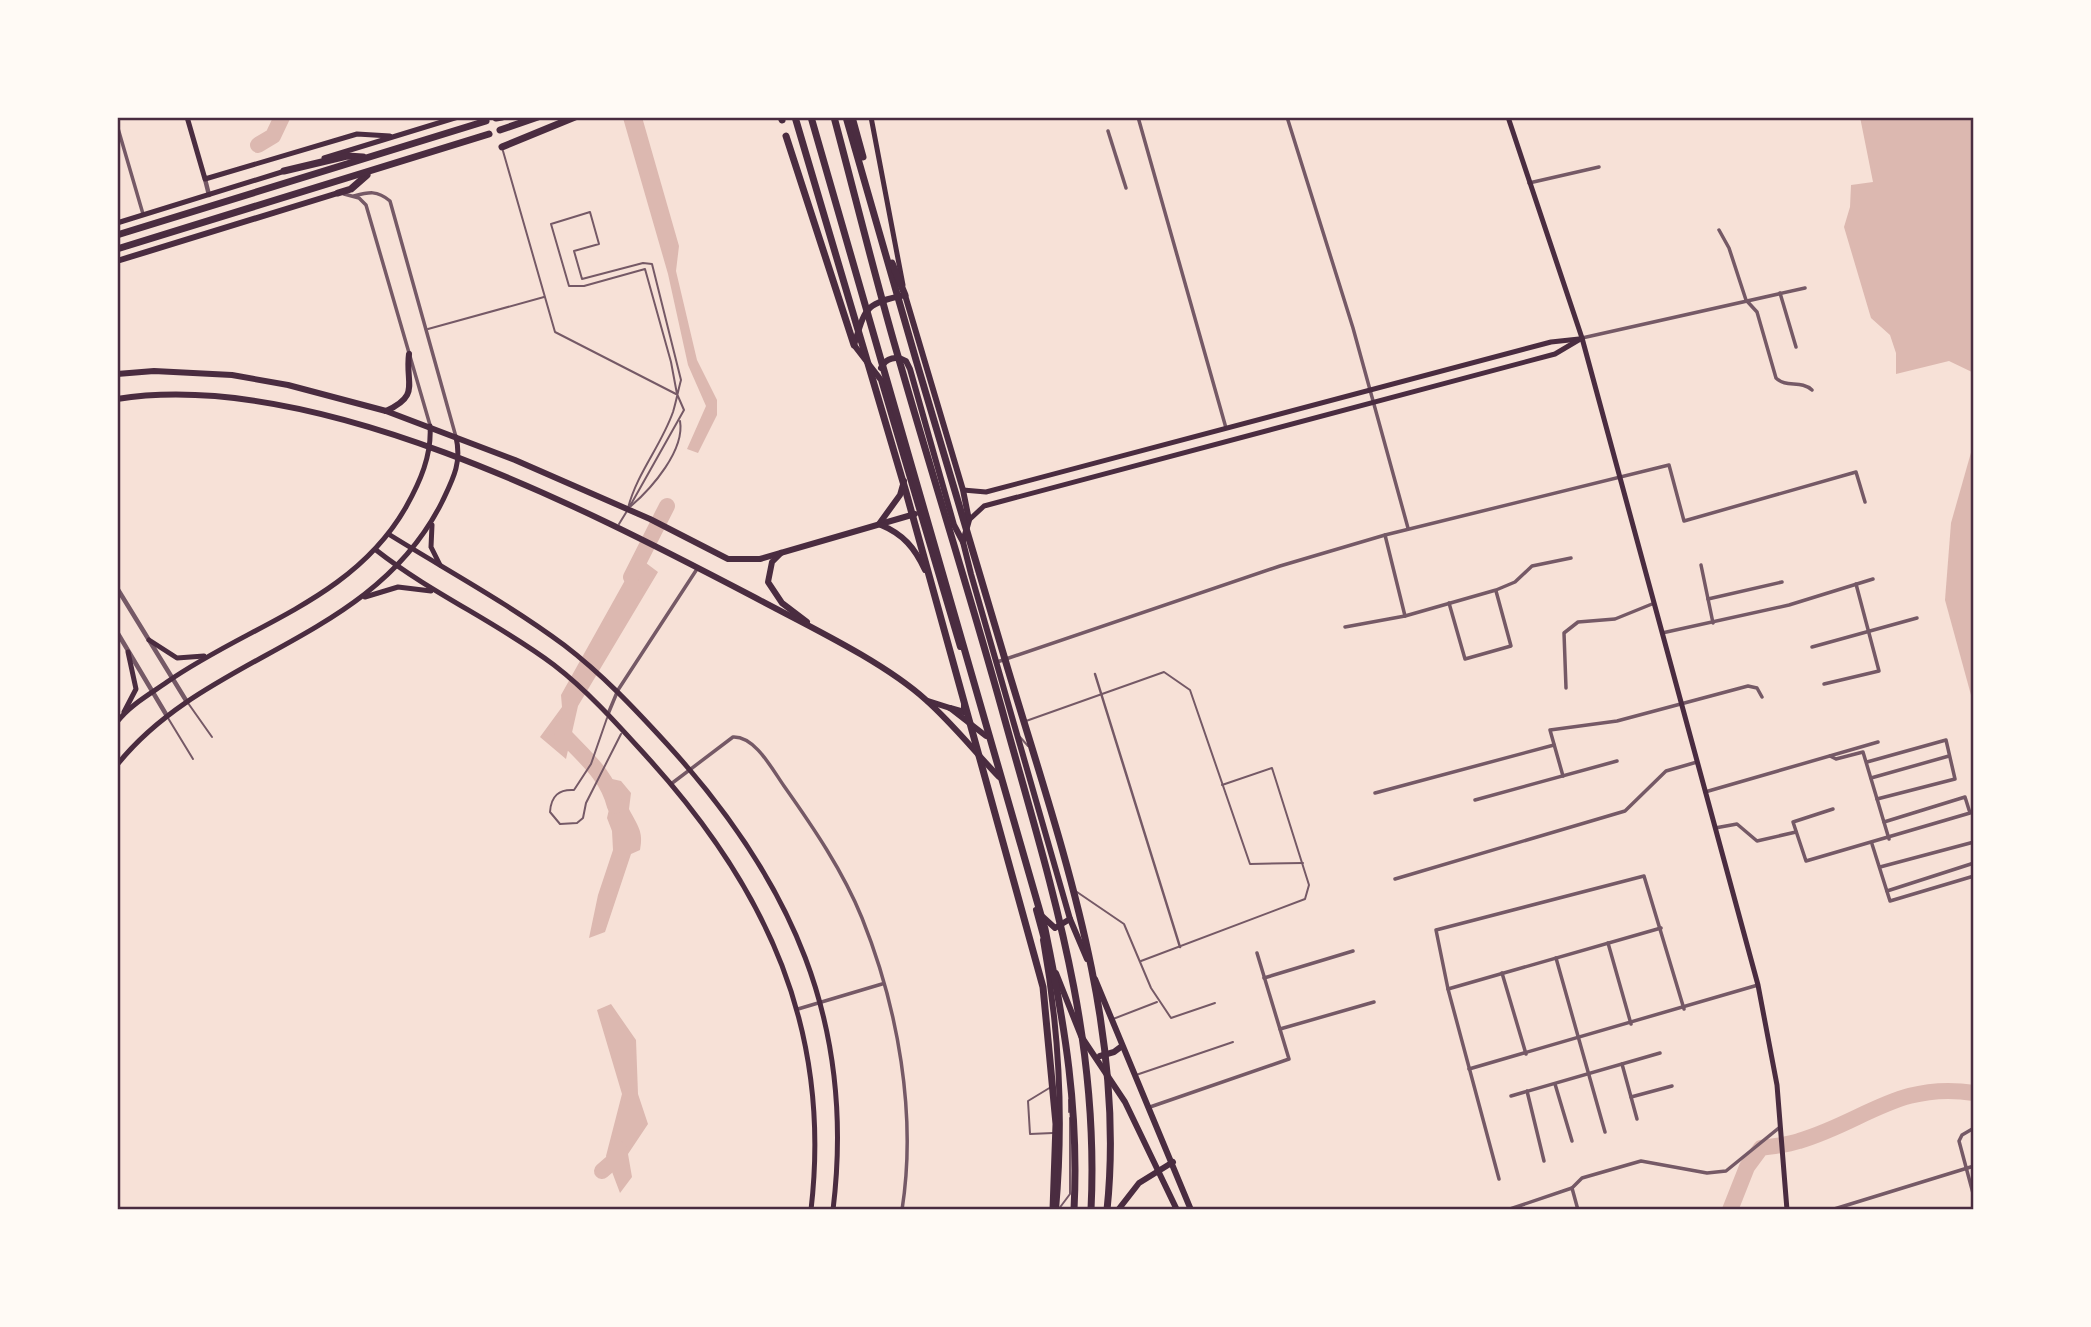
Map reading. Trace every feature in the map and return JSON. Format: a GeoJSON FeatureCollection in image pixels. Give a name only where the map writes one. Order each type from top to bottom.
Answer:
{"type":"FeatureCollection","features":[{"type":"Feature","properties":{"kind":"highway"},"geometry":{"type":"LineString","coordinates":[[502,147],[575,117]]}},
{"type":"Feature","properties":{"kind":"highway"},"geometry":{"type":"LineString","coordinates":[[795,117],[906,492],[1043,987],[1056,1124],[1056,1210]]}},
{"type":"Feature","properties":{"kind":"highway"},"geometry":{"type":"LineString","coordinates":[[811,117],[1045,929],[1067,1036],[1077,1153],[1074,1210]]}},
{"type":"Feature","properties":{"kind":"highway"},"geometry":{"type":"LineString","coordinates":[[834,117],[900,362],[979,628],[1064,934],[1085,1037],[1094,1152],[1091,1210]]}},
{"type":"Feature","properties":{"kind":"highway"},"geometry":{"type":"LineString","coordinates":[[846,117],[1082,924],[1110,1088],[1113,1151],[1107,1210]]}},
{"type":"Feature","properties":{"kind":"highway"},"geometry":{"type":"LineString","coordinates":[[852,117],[890,258],[905,295]]}},
{"type":"Feature","properties":{"kind":"highway"},"geometry":{"type":"LineString","coordinates":[[500,131],[538,118]]}},
{"type":"Feature","properties":{"kind":"highway"},"geometry":{"type":"LineString","coordinates":[[117,235],[486,121]]}},
{"type":"Feature","properties":{"kind":"highway"},"geometry":{"type":"LineString","coordinates":[[117,249],[489,134]]}},
{"type":"Feature","properties":{"kind":"highway"},"geometry":{"type":"LineString","coordinates":[[786,136],[854,345]]}},
{"type":"Feature","properties":{"kind":"highway"},"geometry":{"type":"LineString","coordinates":[[284,171],[347,156],[371,158]]}},
{"type":"Feature","properties":{"kind":"highway"},"geometry":{"type":"LineString","coordinates":[[338,193],[351,189],[370,172]]}},
{"type":"Feature","properties":{"kind":"main road"},"geometry":{"type":"LineString","coordinates":[[187,117],[205,179],[357,134],[393,136]]}},
{"type":"Feature","properties":{"kind":"main road"},"geometry":{"type":"LineString","coordinates":[[117,223],[458,117]]}},
{"type":"Feature","properties":{"kind":"main road"},"geometry":{"type":"LineString","coordinates":[[871,117],[900,255],[905,295],[963,490],[969,520],[962,542]]}},
{"type":"Feature","properties":{"kind":"main road"},"geometry":{"type":"LineString","coordinates":[[1507,117],[1582,338],[1652,604],[1758,985],[1776,1074],[1787,1210]]}},
{"type":"Feature","properties":{"kind":"main road"},"geometry":{"type":"LineString","coordinates":[[117,261],[338,193]]}},
{"type":"Feature","properties":{"kind":"main road"},"geometry":{"type":"LineString","coordinates":[[881,380],[854,345],[864,313],[876,301],[905,295]]}},
{"type":"Feature","properties":{"kind":"main road"},"geometry":{"type":"LineString","coordinates":[[963,490],[981,493],[1556,341],[1582,338]]}},
{"type":"Feature","properties":{"kind":"main road"},"geometry":{"type":"LineString","coordinates":[[969,520],[984,506],[1374,400],[1555,354],[1582,338]]}},
{"type":"Feature","properties":{"kind":"main road"},"geometry":{"type":"LineString","coordinates":[[386,411],[402,403],[410,391],[409,354]]}},
{"type":"Feature","properties":{"kind":"main road"},"geometry":{"type":"LineString","coordinates":[[1056,1210],[1060,1133],[1053,996],[1042,933],[999,777],[881,380],[881,366],[888,359],[896,357],[906,361],[954,525],[962,542],[1070,919],[1191,1210]]}},
{"type":"Feature","properties":{"kind":"main road"},"geometry":{"type":"LineString","coordinates":[[117,374],[154,371],[232,375],[288,385],[386,411],[430,426],[628,509],[728,559],[749,561],[921,513]]}},
{"type":"Feature","properties":{"kind":"main road"},"geometry":{"type":"LineString","coordinates":[[117,399],[176,393],[237,397],[339,420],[430,449],[460,459],[617,527],[822,633]]}},
{"type":"Feature","properties":{"kind":"main road"},"geometry":{"type":"LineString","coordinates":[[1247,423],[1251,435]]}},
{"type":"Feature","properties":{"kind":"main road"},"geometry":{"type":"LineString","coordinates":[[119,720],[172,678],[207,656],[306,605],[376,550],[390,535],[414,492],[430,449],[430,426]]}},
{"type":"Feature","properties":{"kind":"main road"},"geometry":{"type":"LineString","coordinates":[[1230,427],[1237,439]]}},
{"type":"Feature","properties":{"kind":"main road"},"geometry":{"type":"LineString","coordinates":[[354,604],[413,549],[434,518],[460,459],[456,437]]}},
{"type":"Feature","properties":{"kind":"main road"},"geometry":{"type":"LineString","coordinates":[[879,524],[900,495],[906,476],[905,460]]}},
{"type":"Feature","properties":{"kind":"main road"},"geometry":{"type":"LineString","coordinates":[[981,493],[984,506]]}},
{"type":"Feature","properties":{"kind":"main road"},"geometry":{"type":"LineString","coordinates":[[434,518],[431,547],[442,567]]}},
{"type":"Feature","properties":{"kind":"main road"},"geometry":{"type":"LineString","coordinates":[[879,524],[896,531],[914,549],[928,576],[965,709],[960,712],[926,700]]}},
{"type":"Feature","properties":{"kind":"main road"},"geometry":{"type":"LineString","coordinates":[[390,535],[564,646],[618,690],[732,819],[761,864],[795,932],[820,1001],[838,1108],[838,1170],[833,1210]]}},
{"type":"Feature","properties":{"kind":"main road"},"geometry":{"type":"LineString","coordinates":[[376,550],[437,593],[554,666],[596,701],[712,833],[740,876],[771,938],[798,1009],[814,1102],[811,1210]]}},
{"type":"Feature","properties":{"kind":"main road"},"geometry":{"type":"LineString","coordinates":[[783,552],[772,562],[768,582],[782,603],[822,633],[926,700],[999,777]]}},
{"type":"Feature","properties":{"kind":"main road"},"geometry":{"type":"LineString","coordinates":[[117,765],[167,716],[187,702],[321,626],[354,604],[382,590],[398,587],[437,593]]}},
{"type":"Feature","properties":{"kind":"main road"},"geometry":{"type":"LineString","coordinates":[[149,640],[177,658],[207,656]]}},
{"type":"Feature","properties":{"kind":"main road"},"geometry":{"type":"LineString","coordinates":[[119,720],[136,689],[128,652]]}},
{"type":"Feature","properties":{"kind":"main road"},"geometry":{"type":"LineString","coordinates":[[950,708],[986,736]]}},
{"type":"Feature","properties":{"kind":"main road"},"geometry":{"type":"LineString","coordinates":[[1035,904],[1046,921],[1055,928],[1070,919]]}},
{"type":"Feature","properties":{"kind":"main road"},"geometry":{"type":"LineString","coordinates":[[1042,933],[1081,1036],[1125,1102],[1177,1210]]}},
{"type":"Feature","properties":{"kind":"main road"},"geometry":{"type":"LineString","coordinates":[[1095,1056],[1114,1052],[1122,1045]]}},
{"type":"Feature","properties":{"kind":"main road"},"geometry":{"type":"LineString","coordinates":[[1118,1210],[1139,1183],[1173,1162]]}},
{"type":"Feature","properties":{"kind":"street"},"geometry":{"type":"LineString","coordinates":[[1138,117],[1230,427]]}},
{"type":"Feature","properties":{"kind":"street"},"geometry":{"type":"LineString","coordinates":[[1287,117],[1374,400],[1408,529]]}},
{"type":"Feature","properties":{"kind":"street"},"geometry":{"type":"LineString","coordinates":[[117,125],[143,215]]}},
{"type":"Feature","properties":{"kind":"street"},"geometry":{"type":"LineString","coordinates":[[1108,131],[1126,188]]}},
{"type":"Feature","properties":{"kind":"street"},"geometry":{"type":"LineString","coordinates":[[1530,183],[1599,167]]}},
{"type":"Feature","properties":{"kind":"street"},"geometry":{"type":"LineString","coordinates":[[205,179],[209,195]]}},
{"type":"Feature","properties":{"kind":"street"},"geometry":{"type":"LineString","coordinates":[[338,193],[354,196],[370,192],[381,194],[390,201],[456,437]]}},
{"type":"Feature","properties":{"kind":"street"},"geometry":{"type":"LineString","coordinates":[[354,196],[366,205],[430,426]]}},
{"type":"Feature","properties":{"kind":"street"},"geometry":{"type":"LineString","coordinates":[[1719,230],[1729,248],[1746,300],[1757,312],[1776,378],[1783,383],[1806,385],[1812,390]]}},
{"type":"Feature","properties":{"kind":"street"},"geometry":{"type":"LineString","coordinates":[[1582,338],[1805,288]]}},
{"type":"Feature","properties":{"kind":"street"},"geometry":{"type":"LineString","coordinates":[[1780,293],[1796,346]]}},
{"type":"Feature","properties":{"kind":"street"},"geometry":{"type":"LineString","coordinates":[[997,662],[1280,566],[1385,535],[1618,475],[1669,465],[1684,520],[1856,472],[1864,502]]}},
{"type":"Feature","properties":{"kind":"street"},"geometry":{"type":"LineString","coordinates":[[1385,535],[1405,616]]}},
{"type":"Feature","properties":{"kind":"street"},"geometry":{"type":"LineString","coordinates":[[1345,627],[1405,616],[1496,590],[1515,582],[1532,566],[1571,558]]}},
{"type":"Feature","properties":{"kind":"street"},"geometry":{"type":"LineString","coordinates":[[1701,565],[1713,623]]}},
{"type":"Feature","properties":{"kind":"street"},"geometry":{"type":"LineString","coordinates":[[608,714],[618,690],[698,567]]}},
{"type":"Feature","properties":{"kind":"street"},"geometry":{"type":"LineString","coordinates":[[1660,633],[1789,606],[1873,579]]}},
{"type":"Feature","properties":{"kind":"street"},"geometry":{"type":"LineString","coordinates":[[1708,598],[1782,582]]}},
{"type":"Feature","properties":{"kind":"street"},"geometry":{"type":"LineString","coordinates":[[1824,684],[1879,671],[1856,584]]}},
{"type":"Feature","properties":{"kind":"street"},"geometry":{"type":"LineString","coordinates":[[117,588],[187,702]]}},
{"type":"Feature","properties":{"kind":"street"},"geometry":{"type":"LineString","coordinates":[[1449,603],[1465,659],[1497,651],[1511,646],[1496,590]]}},
{"type":"Feature","properties":{"kind":"street"},"geometry":{"type":"LineString","coordinates":[[1566,688],[1564,632],[1578,622],[1615,619],[1652,604]]}},
{"type":"Feature","properties":{"kind":"street"},"geometry":{"type":"LineString","coordinates":[[1812,647],[1917,618]]}},
{"type":"Feature","properties":{"kind":"street"},"geometry":{"type":"LineString","coordinates":[[117,632],[167,716]]}},
{"type":"Feature","properties":{"kind":"street"},"geometry":{"type":"LineString","coordinates":[[1095,674],[1180,947]]}},
{"type":"Feature","properties":{"kind":"street"},"geometry":{"type":"LineString","coordinates":[[1563,776],[1550,730],[1617,721],[1752,685],[1762,697]]}},
{"type":"Feature","properties":{"kind":"street"},"geometry":{"type":"LineString","coordinates":[[671,784],[733,737],[749,740],[823,844],[861,916],[883,984],[906,1102],[907,1152],[902,1210]]}},
{"type":"Feature","properties":{"kind":"street"},"geometry":{"type":"LineString","coordinates":[[1867,762],[1946,740],[1955,779],[1877,799]]}},
{"type":"Feature","properties":{"kind":"street"},"geometry":{"type":"LineString","coordinates":[[1705,792],[1878,742]]}},
{"type":"Feature","properties":{"kind":"street"},"geometry":{"type":"LineString","coordinates":[[1376,793],[1554,745]]}},
{"type":"Feature","properties":{"kind":"street"},"geometry":{"type":"LineString","coordinates":[[1829,755],[1836,759],[1863,752],[1889,839]]}},
{"type":"Feature","properties":{"kind":"street"},"geometry":{"type":"LineString","coordinates":[[1871,778],[1950,756]]}},
{"type":"Feature","properties":{"kind":"street"},"geometry":{"type":"LineString","coordinates":[[1475,800],[1617,761]]}},
{"type":"Feature","properties":{"kind":"street"},"geometry":{"type":"LineString","coordinates":[[1395,879],[1625,811],[1666,771],[1697,762]]}},
{"type":"Feature","properties":{"kind":"street"},"geometry":{"type":"LineString","coordinates":[[1833,809],[1793,822],[1806,861],[1872,844],[1970,813],[1965,797],[1884,822]]}},
{"type":"Feature","properties":{"kind":"street"},"geometry":{"type":"LineString","coordinates":[[1715,828],[1737,824],[1757,841],[1796,832]]}},
{"type":"Feature","properties":{"kind":"street"},"geometry":{"type":"LineString","coordinates":[[1880,867],[1974,842]]}},
{"type":"Feature","properties":{"kind":"street"},"geometry":{"type":"LineString","coordinates":[[1872,844],[1890,901],[1974,876]]}},
{"type":"Feature","properties":{"kind":"street"},"geometry":{"type":"LineString","coordinates":[[1887,891],[1974,863]]}},
{"type":"Feature","properties":{"kind":"street"},"geometry":{"type":"LineString","coordinates":[[1499,1179],[1448,989],[1436,929],[1644,876],[1684,1009]]}},
{"type":"Feature","properties":{"kind":"street"},"geometry":{"type":"LineString","coordinates":[[1448,989],[1661,928]]}},
{"type":"Feature","properties":{"kind":"street"},"geometry":{"type":"LineString","coordinates":[[1608,943],[1630,1024]]}},
{"type":"Feature","properties":{"kind":"street"},"geometry":{"type":"LineString","coordinates":[[1264,978],[1353,951]]}},
{"type":"Feature","properties":{"kind":"street"},"geometry":{"type":"LineString","coordinates":[[1150,1107],[1289,1059],[1257,953]]}},
{"type":"Feature","properties":{"kind":"street"},"geometry":{"type":"LineString","coordinates":[[1556,958],[1605,1132]]}},
{"type":"Feature","properties":{"kind":"street"},"geometry":{"type":"LineString","coordinates":[[1502,973],[1526,1054]]}},
{"type":"Feature","properties":{"kind":"street"},"geometry":{"type":"LineString","coordinates":[[798,1009],[883,984]]}},
{"type":"Feature","properties":{"kind":"street"},"geometry":{"type":"LineString","coordinates":[[1469,1069],[1578,1040],[1758,985]]}},
{"type":"Feature","properties":{"kind":"street"},"geometry":{"type":"LineString","coordinates":[[1280,1029],[1374,1002]]}},
{"type":"Feature","properties":{"kind":"street"},"geometry":{"type":"LineString","coordinates":[[1511,1096],[1660,1053]]}},
{"type":"Feature","properties":{"kind":"street"},"geometry":{"type":"LineString","coordinates":[[1622,1064],[1637,1119]]}},
{"type":"Feature","properties":{"kind":"street"},"geometry":{"type":"LineString","coordinates":[[1555,1084],[1572,1141]]}},
{"type":"Feature","properties":{"kind":"street"},"geometry":{"type":"LineString","coordinates":[[1631,1097],[1672,1086]]}},
{"type":"Feature","properties":{"kind":"street"},"geometry":{"type":"LineString","coordinates":[[1527,1091],[1544,1161]]}},
{"type":"Feature","properties":{"kind":"street"},"geometry":{"type":"LineString","coordinates":[[1507,1210],[1572,1188],[1582,1178],[1641,1161],[1707,1172],[1726,1171],[1781,1126]]}},
{"type":"Feature","properties":{"kind":"street"},"geometry":{"type":"LineString","coordinates":[[1974,1128],[1960,1138],[1965,1169],[1974,1197]]}},
{"type":"Feature","properties":{"kind":"street"},"geometry":{"type":"LineString","coordinates":[[1830,1210],[1974,1166]]}},
{"type":"Feature","properties":{"kind":"street"},"geometry":{"type":"LineString","coordinates":[[1572,1188],[1578,1210]]}},
{"type":"Feature","properties":{"kind":"lane"},"geometry":{"type":"LineString","coordinates":[[502,147],[555,332],[677,394]]}},
{"type":"Feature","properties":{"kind":"lane"},"geometry":{"type":"LineString","coordinates":[[617,527],[628,509],[680,420],[684,410],[677,394],[671,362],[645,269],[584,286],[569,286],[551,223],[590,212],[599,244],[575,251],[582,279],[643,263],[652,264],[681,380],[677,394],[673,412],[632,493],[628,509]]}},
{"type":"Feature","properties":{"kind":"lane"},"geometry":{"type":"LineString","coordinates":[[426,330],[545,296]]}},
{"type":"Feature","properties":{"kind":"lane"},"geometry":{"type":"LineString","coordinates":[[628,509],[657,482],[682,432],[680,420]]}},
{"type":"Feature","properties":{"kind":"lane"},"geometry":{"type":"LineString","coordinates":[[1014,725],[1164,672],[1190,690],[1250,864],[1303,863]]}},
{"type":"Feature","properties":{"kind":"lane"},"geometry":{"type":"LineString","coordinates":[[187,702],[212,737]]}},
{"type":"Feature","properties":{"kind":"lane"},"geometry":{"type":"LineString","coordinates":[[608,714],[600,743],[582,780],[574,790],[565,789],[556,794],[551,802],[554,819],[568,826],[577,823],[586,810],[586,803],[610,751],[623,731]]}},
{"type":"Feature","properties":{"kind":"lane"},"geometry":{"type":"LineString","coordinates":[[167,716],[193,759]]}},
{"type":"Feature","properties":{"kind":"lane"},"geometry":{"type":"LineString","coordinates":[[1017,733],[1040,764],[1076,890],[1087,901],[1124,924],[1159,1001],[1171,1018],[1215,1003]]}},
{"type":"Feature","properties":{"kind":"lane"},"geometry":{"type":"LineString","coordinates":[[1140,961],[1304,899],[1309,885],[1272,768],[1222,785]]}},
{"type":"Feature","properties":{"kind":"lane"},"geometry":{"type":"LineString","coordinates":[[1053,996],[1065,1038],[1070,1119],[1070,1194],[1056,1210]]}},
{"type":"Feature","properties":{"kind":"lane"},"geometry":{"type":"LineString","coordinates":[[1112,1020],[1159,1001]]}},
{"type":"Feature","properties":{"kind":"lane"},"geometry":{"type":"LineString","coordinates":[[1135,1075],[1233,1042]]}},
{"type":"Feature","properties":{"kind":"lane"},"geometry":{"type":"LineString","coordinates":[[1057,1082],[1028,1101],[1030,1134],[1060,1133]]}},
{"type":"Feature","properties":{"kind":"shaded area"},"geometry":{"type":"Polygon","coordinates":[[[642,117],[679,246],[676,271],[697,360],[717,400],[717,415],[698,453],[687,449],[706,406],[688,365],[668,274],[623,118],[642,117]]]}},
{"type":"Feature","properties":{"kind":"shaded area"},"geometry":{"type":"Polygon","coordinates":[[[1860,117],[1974,117],[1974,373],[1949,361],[1896,374],[1896,353],[1890,335],[1871,318],[1844,227],[1850,207],[1851,185],[1873,182],[1860,117]]]}},
{"type":"Feature","properties":{"kind":"shaded area"},"geometry":{"type":"Polygon","coordinates":[[[1974,442],[1974,706],[1945,600],[1951,523],[1974,442]]]}},
{"type":"Feature","properties":{"kind":"shaded area"},"geometry":{"type":"Polygon","coordinates":[[[638,557],[658,572],[578,706],[566,759],[540,737],[562,707],[561,695],[638,557]]]}},
{"type":"Feature","properties":{"kind":"shaded area"},"geometry":{"type":"Polygon","coordinates":[[[612,779],[621,781],[631,793],[629,809],[639,828],[640,850],[631,854],[605,932],[589,938],[598,895],[613,850],[612,831],[607,818],[610,805],[606,791],[612,779]]]}},
{"type":"Feature","properties":{"kind":"shaded area"},"geometry":{"type":"Polygon","coordinates":[[[611,1004],[636,1040],[638,1094],[648,1124],[628,1154],[632,1177],[620,1193],[606,1156],[622,1094],[597,1010],[611,1004]]]}},
{"type":"Feature","properties":{"kind":"waterway"},"geometry":{"type":"LineString","coordinates":[[258,145],[273,136],[282,117]]}},
{"type":"Feature","properties":{"kind":"waterway"},"geometry":{"type":"LineString","coordinates":[[631,577],[667,506]]}},
{"type":"Feature","properties":{"kind":"waterway"},"geometry":{"type":"LineString","coordinates":[[563,726],[562,733],[601,775],[615,806]]}},
{"type":"Feature","properties":{"kind":"waterway"},"geometry":{"type":"LineString","coordinates":[[1730,1210],[1747,1167],[1761,1148],[1822,1133],[1903,1098],[1948,1091],[1974,1093]]}},
{"type":"Feature","properties":{"kind":"waterway"},"geometry":{"type":"LineString","coordinates":[[602,1171],[617,1158],[619,1149]]}}]}
